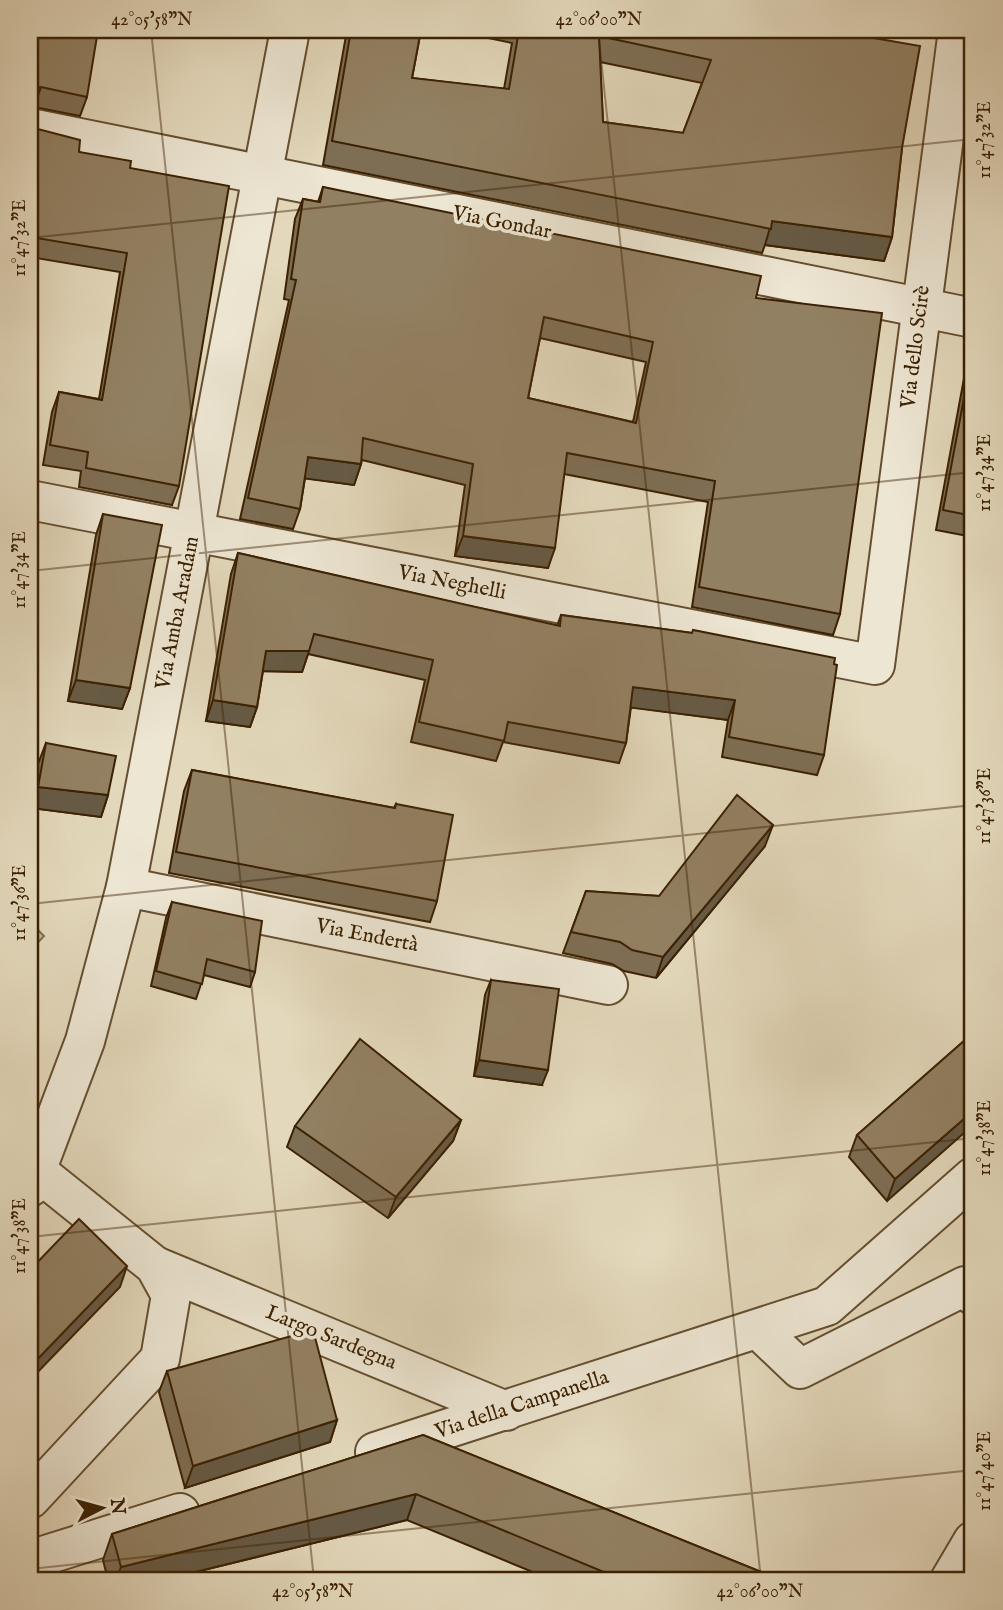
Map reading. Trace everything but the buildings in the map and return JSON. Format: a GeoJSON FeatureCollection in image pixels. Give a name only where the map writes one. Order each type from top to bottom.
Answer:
{"type":"FeatureCollection","features":[{"type":"Feature","properties":{"kind":"street","name":"Via Amba Aradam"},"geometry":{"type":"LineString","coordinates":[[34,1179],[85,1041],[126,887],[290,30]]}},
{"type":"Feature","properties":{"kind":"street","name":"Via dello Scirè"},"geometry":{"type":"LineString","coordinates":[[875,665],[958,30]]}},
{"type":"Feature","properties":{"kind":"street","name":"Via Gondar"},"geometry":{"type":"LineString","coordinates":[[30,128],[973,318]]}},
{"type":"Feature","properties":{"kind":"street","name":"Via Neghelli"},"geometry":{"type":"LineString","coordinates":[[30,500],[875,665]]}},
{"type":"Feature","properties":{"kind":"street","name":"Via Endertà"},"geometry":{"type":"LineString","coordinates":[[126,887],[608,985]]}},
{"type":"Feature","properties":{"kind":"street","name":"Via della Campanella"},"geometry":{"type":"LineString","coordinates":[[347,1460],[827,1306],[973,1177]]}},
{"type":"Feature","properties":{"kind":"street","name":"Largo Sardegna"},"geometry":{"type":"LineString","coordinates":[[34,1179],[155,1266],[506,1411]]}},
{"type":"Feature","properties":{"kind":"street","name":"Largo Sardegna"},"geometry":{"type":"LineString","coordinates":[[30,1499],[160,1359],[171,1295],[155,1266]]}},
{"type":"Feature","properties":{"kind":"street"},"geometry":{"type":"LineString","coordinates":[[758,1329],[800,1368],[965,1286],[973,1295]]}},
{"type":"Feature","properties":{"kind":"street"},"geometry":{"type":"LineString","coordinates":[[30,1560],[215,1502]]}},
{"type":"Feature","properties":{"kind":"street"},"geometry":{"type":"LineString","coordinates":[[950,1580],[973,1541]]}},
{"type":"Feature","properties":{"kind":"shaded area"},"geometry":{"type":"Polygon","coordinates":[[[30,922],[44,936],[30,951],[30,922]]]}}]}
